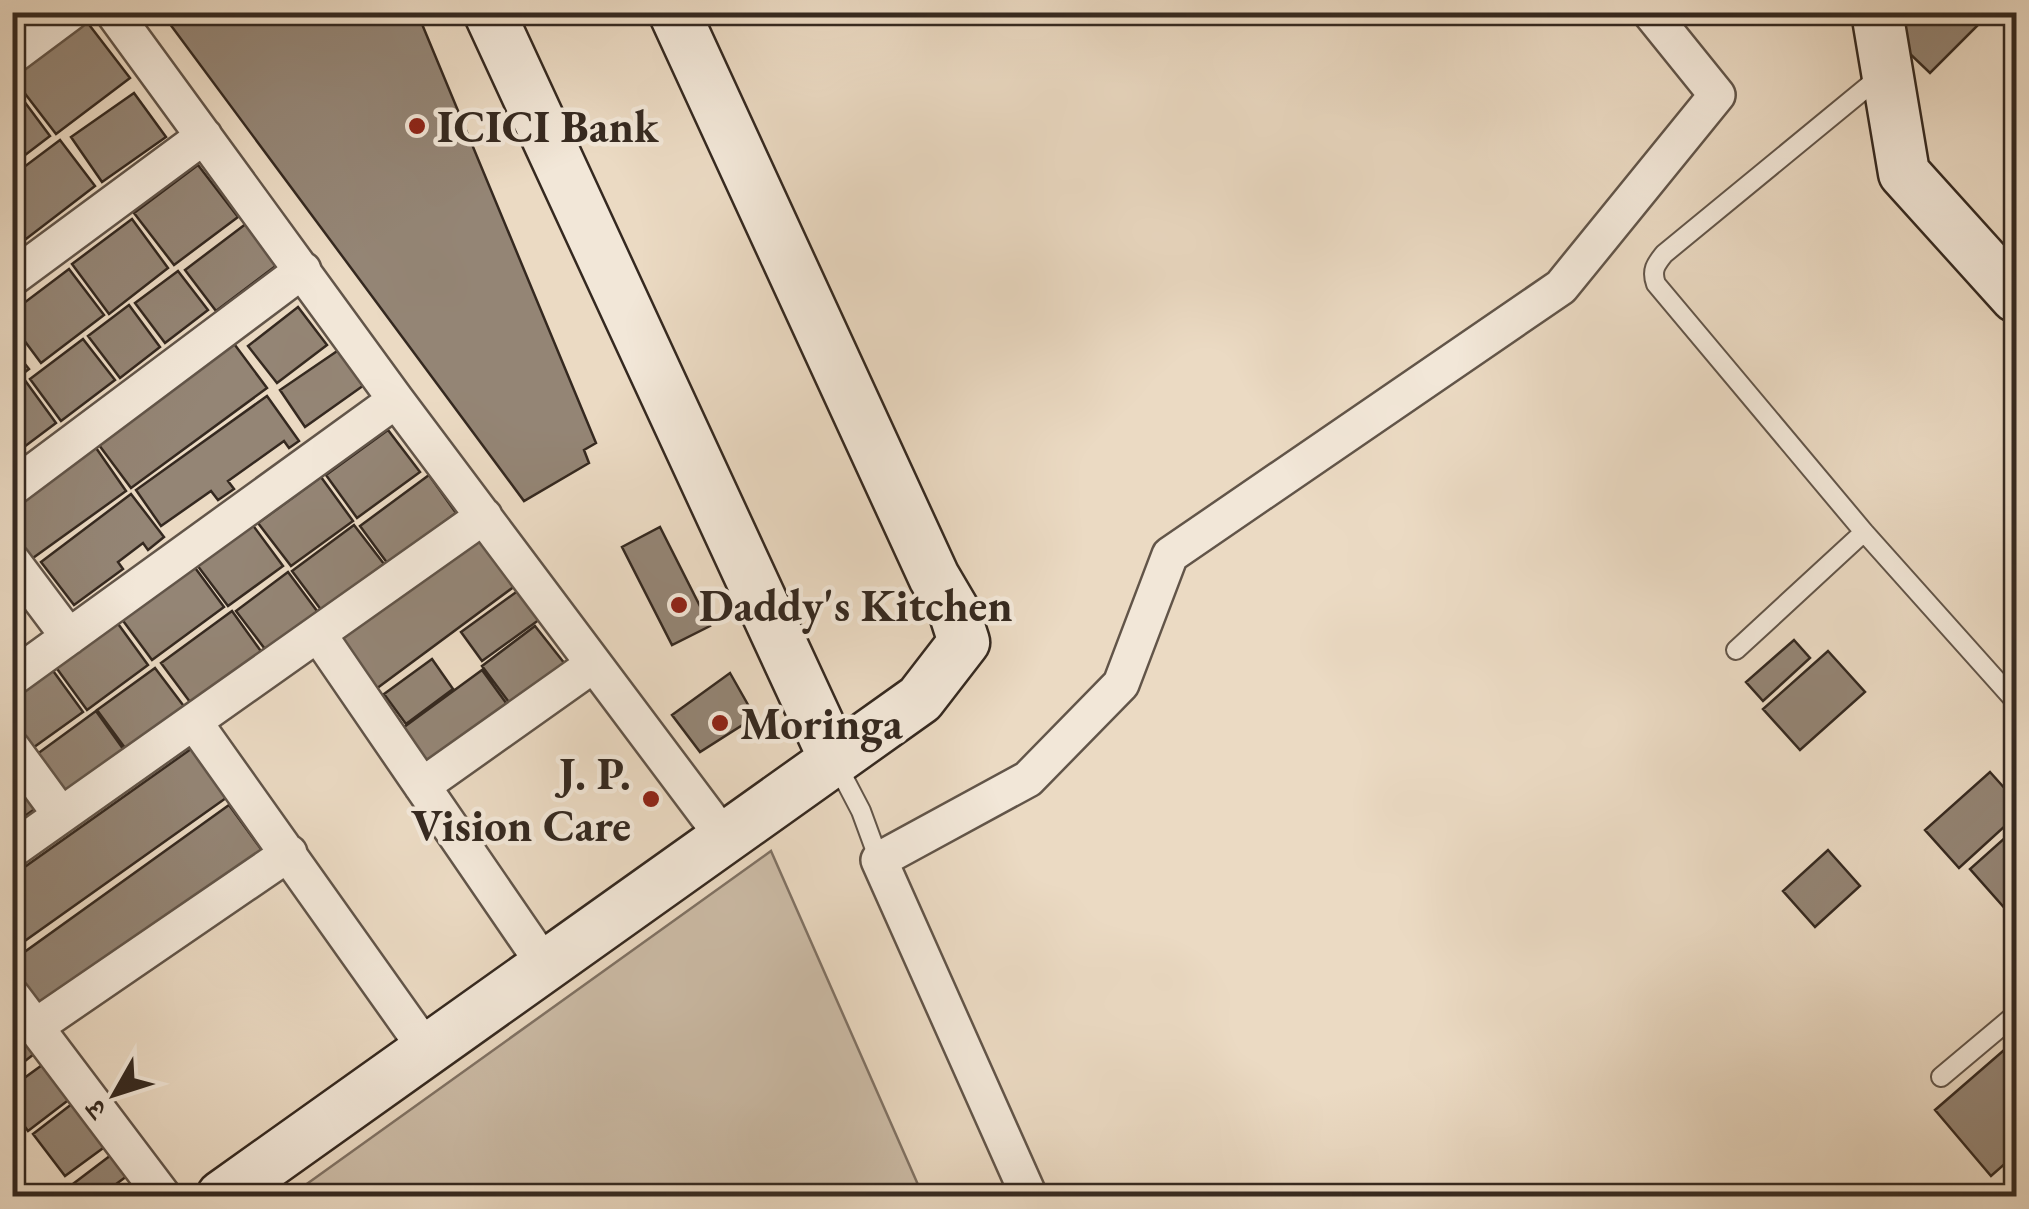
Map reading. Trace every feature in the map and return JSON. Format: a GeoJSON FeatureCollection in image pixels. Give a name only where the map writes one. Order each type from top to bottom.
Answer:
{"type":"FeatureCollection","features":[{"type":"Feature","properties":{"kind":"street"},"geometry":{"type":"LineString","coordinates":[[12,56],[70,12]]}},
{"type":"Feature","properties":{"kind":"street"},"geometry":{"type":"LineString","coordinates":[[113,12],[396,400],[714,824]]}},
{"type":"Feature","properties":{"kind":"street"},"geometry":{"type":"LineString","coordinates":[[490,12],[831,752]]}},
{"type":"Feature","properties":{"kind":"street"},"geometry":{"type":"LineString","coordinates":[[222,1196],[831,752],[964,642],[954,611],[934,578],[674,12]]}},
{"type":"Feature","properties":{"kind":"street"},"geometry":{"type":"LineString","coordinates":[[1029,1196],[879,860],[1028,780],[1121,684],[1170,555],[1561,287],[1717,96],[1650,12]]}},
{"type":"Feature","properties":{"kind":"street"},"geometry":{"type":"LineString","coordinates":[[1878,12],[1904,173],[2016,297]]}},
{"type":"Feature","properties":{"kind":"street"},"geometry":{"type":"LineString","coordinates":[[12,278],[204,136]]}},
{"type":"Feature","properties":{"kind":"street"},"geometry":{"type":"LineString","coordinates":[[12,488],[303,270]]}},
{"type":"Feature","properties":{"kind":"street"},"geometry":{"type":"LineString","coordinates":[[12,678],[396,400]]}},
{"type":"Feature","properties":{"kind":"street"},"geometry":{"type":"LineString","coordinates":[[12,850],[484,516]]}},
{"type":"Feature","properties":{"kind":"street"},"geometry":{"type":"LineString","coordinates":[[12,560],[69,637]]}},
{"type":"Feature","properties":{"kind":"street"},"geometry":{"type":"LineString","coordinates":[[318,634],[536,952]]}},
{"type":"Feature","properties":{"kind":"street"},"geometry":{"type":"LineString","coordinates":[[422,786],[594,664]]}},
{"type":"Feature","properties":{"kind":"street"},"geometry":{"type":"LineString","coordinates":[[194,722],[417,1036]]}},
{"type":"Feature","properties":{"kind":"street"},"geometry":{"type":"LineString","coordinates":[[12,748],[62,816]]}},
{"type":"Feature","properties":{"kind":"street"},"geometry":{"type":"LineString","coordinates":[[192,1196],[714,824],[831,752]]}},
{"type":"Feature","properties":{"kind":"street"},"geometry":{"type":"LineString","coordinates":[[35,1027],[288,853]]}},
{"type":"Feature","properties":{"kind":"street"},"geometry":{"type":"LineString","coordinates":[[12,996],[163,1196]]}},
{"type":"Feature","properties":{"kind":"lane"},"geometry":{"type":"LineString","coordinates":[[1887,70],[1664,254],[1653,276],[1864,532],[2016,702]]}},
{"type":"Feature","properties":{"kind":"lane"},"geometry":{"type":"LineString","coordinates":[[1736,650],[1864,532]]}},
{"type":"Feature","properties":{"kind":"lane"},"geometry":{"type":"LineString","coordinates":[[831,752],[861,811],[879,860]]}},
{"type":"Feature","properties":{"kind":"lane"},"geometry":{"type":"LineString","coordinates":[[1941,1077],[2016,1014]]}},
{"type":"Feature","properties":{"kind":"shaded area"},"geometry":{"type":"Polygon","coordinates":[[[771,851],[923,1196],[290,1196],[771,851]]]}},
{"type":"Feature","properties":{"kind":"building"},"geometry":{"type":"Polygon","coordinates":[[[12,12],[40,12],[23,28],[12,12]]]}},
{"type":"Feature","properties":{"kind":"building"},"geometry":{"type":"Polygon","coordinates":[[[161,12],[417,12],[596,443],[584,450],[589,463],[524,501],[161,12]]]}},
{"type":"Feature","properties":{"kind":"building"},"geometry":{"type":"Polygon","coordinates":[[[1902,12],[1965,12],[1978,25],[1930,73],[1885,30],[1902,12]]]}},
{"type":"Feature","properties":{"kind":"building"},"geometry":{"type":"Polygon","coordinates":[[[87,22],[130,78],[56,134],[13,78],[87,22]]]}},
{"type":"Feature","properties":{"kind":"building"},"geometry":{"type":"Polygon","coordinates":[[[12,85],[50,136],[12,165],[12,85]]]}},
{"type":"Feature","properties":{"kind":"building"},"geometry":{"type":"Polygon","coordinates":[[[134,93],[166,137],[102,182],[71,137],[134,93]]]}},
{"type":"Feature","properties":{"kind":"building"},"geometry":{"type":"Polygon","coordinates":[[[60,140],[95,186],[26,239],[12,221],[12,176],[60,140]]]}},
{"type":"Feature","properties":{"kind":"building"},"geometry":{"type":"Polygon","coordinates":[[[198,165],[238,217],[174,265],[134,213],[198,165]]]}},
{"type":"Feature","properties":{"kind":"building"},"geometry":{"type":"Polygon","coordinates":[[[132,219],[168,268],[109,314],[72,264],[132,219]]]}},
{"type":"Feature","properties":{"kind":"building"},"geometry":{"type":"Polygon","coordinates":[[[247,223],[277,265],[216,311],[185,270],[247,223]]]}},
{"type":"Feature","properties":{"kind":"building"},"geometry":{"type":"Polygon","coordinates":[[[69,269],[104,315],[41,363],[12,324],[12,312],[69,269]]]}},
{"type":"Feature","properties":{"kind":"building"},"geometry":{"type":"Polygon","coordinates":[[[178,271],[208,310],[165,343],[135,303],[178,271]]]}},
{"type":"Feature","properties":{"kind":"building"},"geometry":{"type":"Polygon","coordinates":[[[129,305],[160,347],[120,378],[88,336],[129,305]]]}},
{"type":"Feature","properties":{"kind":"building"},"geometry":{"type":"Polygon","coordinates":[[[298,307],[327,345],[277,383],[248,346],[298,307]]]}},
{"type":"Feature","properties":{"kind":"building"},"geometry":{"type":"Polygon","coordinates":[[[83,339],[115,380],[61,421],[30,379],[83,339]]]}},
{"type":"Feature","properties":{"kind":"building"},"geometry":{"type":"Polygon","coordinates":[[[232,341],[267,388],[131,488],[96,441],[232,341]]]}},
{"type":"Feature","properties":{"kind":"building"},"geometry":{"type":"Polygon","coordinates":[[[349,343],[374,378],[305,427],[280,390],[349,343]]]}},
{"type":"Feature","properties":{"kind":"building"},"geometry":{"type":"Polygon","coordinates":[[[12,348],[29,369],[12,382],[12,348]]]}},
{"type":"Feature","properties":{"kind":"building"},"geometry":{"type":"Polygon","coordinates":[[[24,379],[56,423],[12,456],[12,388],[24,379]]]}},
{"type":"Feature","properties":{"kind":"building"},"geometry":{"type":"Polygon","coordinates":[[[267,396],[299,441],[289,448],[284,441],[228,481],[234,489],[218,500],[211,491],[161,526],[136,490],[267,396]]]}},
{"type":"Feature","properties":{"kind":"building"},"geometry":{"type":"Polygon","coordinates":[[[388,430],[420,472],[357,518],[326,475],[388,430]]]}},
{"type":"Feature","properties":{"kind":"building"},"geometry":{"type":"Polygon","coordinates":[[[94,445],[126,491],[26,563],[12,544],[12,504],[94,445]]]}},
{"type":"Feature","properties":{"kind":"building"},"geometry":{"type":"Polygon","coordinates":[[[429,475],[456,513],[388,564],[360,526],[429,475]]]}},
{"type":"Feature","properties":{"kind":"building"},"geometry":{"type":"Polygon","coordinates":[[[321,477],[353,521],[291,566],[258,523],[321,477]]]}},
{"type":"Feature","properties":{"kind":"building"},"geometry":{"type":"Polygon","coordinates":[[[131,494],[164,537],[148,550],[143,543],[118,562],[123,569],[74,605],[41,562],[131,494]]]}},
{"type":"Feature","properties":{"kind":"building"},"geometry":{"type":"Polygon","coordinates":[[[249,520],[283,566],[228,606],[194,561],[249,520]]]}},
{"type":"Feature","properties":{"kind":"building"},"geometry":{"type":"Polygon","coordinates":[[[354,525],[384,564],[322,611],[292,571],[354,525]]]}},
{"type":"Feature","properties":{"kind":"building"},"geometry":{"type":"Polygon","coordinates":[[[660,527],[710,626],[672,645],[622,547],[660,527]]]}},
{"type":"Feature","properties":{"kind":"building"},"geometry":{"type":"Polygon","coordinates":[[[487,532],[523,580],[376,689],[340,640],[487,532]]]}},
{"type":"Feature","properties":{"kind":"building"},"geometry":{"type":"Polygon","coordinates":[[[193,565],[224,607],[152,660],[121,618],[193,565]]]}},
{"type":"Feature","properties":{"kind":"building"},"geometry":{"type":"Polygon","coordinates":[[[288,572],[320,615],[268,653],[236,611],[288,572]]]}},
{"type":"Feature","properties":{"kind":"building"},"geometry":{"type":"Polygon","coordinates":[[[526,585],[547,614],[482,661],[461,632],[526,585]]]}},
{"type":"Feature","properties":{"kind":"building"},"geometry":{"type":"Polygon","coordinates":[[[232,611],[263,654],[193,706],[161,663],[232,611]]]}},
{"type":"Feature","properties":{"kind":"building"},"geometry":{"type":"Polygon","coordinates":[[[116,621],[148,665],[87,710],[55,666],[116,621]]]}},
{"type":"Feature","properties":{"kind":"building"},"geometry":{"type":"Polygon","coordinates":[[[535,626],[565,664],[511,705],[482,666],[535,626]]]}},
{"type":"Feature","properties":{"kind":"building"},"geometry":{"type":"Polygon","coordinates":[[[1794,640],[1810,658],[1763,701],[1746,682],[1794,640]]]}},
{"type":"Feature","properties":{"kind":"building"},"geometry":{"type":"Polygon","coordinates":[[[1828,651],[1865,692],[1800,750],[1763,709],[1828,651]]]}},
{"type":"Feature","properties":{"kind":"building"},"geometry":{"type":"Polygon","coordinates":[[[432,659],[453,689],[406,724],[384,694],[432,659]]]}},
{"type":"Feature","properties":{"kind":"building"},"geometry":{"type":"Polygon","coordinates":[[[51,668],[83,712],[23,755],[12,741],[12,696],[51,668]]]}},
{"type":"Feature","properties":{"kind":"building"},"geometry":{"type":"Polygon","coordinates":[[[155,668],[186,709],[128,752],[97,710],[155,668]]]}},
{"type":"Feature","properties":{"kind":"building"},"geometry":{"type":"Polygon","coordinates":[[[482,670],[509,707],[427,767],[400,730],[482,670]]]}},
{"type":"Feature","properties":{"kind":"building"},"geometry":{"type":"Polygon","coordinates":[[[730,673],[755,717],[700,752],[672,715],[730,673]]]}},
{"type":"Feature","properties":{"kind":"building"},"geometry":{"type":"Polygon","coordinates":[[[96,711],[126,753],[59,801],[29,760],[96,711]]]}},
{"type":"Feature","properties":{"kind":"building"},"geometry":{"type":"Polygon","coordinates":[[[198,744],[233,793],[12,950],[12,876],[198,744]]]}},
{"type":"Feature","properties":{"kind":"building"},"geometry":{"type":"Polygon","coordinates":[[[12,771],[39,806],[12,825],[12,771]]]}},
{"type":"Feature","properties":{"kind":"building"},"geometry":{"type":"Polygon","coordinates":[[[1990,772],[2016,801],[2016,816],[1959,868],[1925,830],[1990,772]]]}},
{"type":"Feature","properties":{"kind":"building"},"geometry":{"type":"Polygon","coordinates":[[[229,805],[264,853],[36,1017],[12,985],[12,961],[229,805]]]}},
{"type":"Feature","properties":{"kind":"building"},"geometry":{"type":"Polygon","coordinates":[[[2016,828],[2016,921],[1970,869],[2016,828]]]}},
{"type":"Feature","properties":{"kind":"building"},"geometry":{"type":"Polygon","coordinates":[[[1828,850],[1860,886],[1815,927],[1783,891],[1828,850]]]}},
{"type":"Feature","properties":{"kind":"building"},"geometry":{"type":"Polygon","coordinates":[[[21,1028],[38,1051],[12,1071],[12,1034],[21,1028]]]}},
{"type":"Feature","properties":{"kind":"building"},"geometry":{"type":"Polygon","coordinates":[[[2011,1044],[2016,1050],[2016,1154],[1991,1176],[1935,1110],[2011,1044]]]}},
{"type":"Feature","properties":{"kind":"building"},"geometry":{"type":"Polygon","coordinates":[[[49,1060],[75,1095],[28,1131],[12,1109],[12,1087],[49,1060]]]}},
{"type":"Feature","properties":{"kind":"building"},"geometry":{"type":"Polygon","coordinates":[[[77,1100],[110,1143],[65,1176],[33,1134],[77,1100]]]}},
{"type":"Feature","properties":{"kind":"building"},"geometry":{"type":"Polygon","coordinates":[[[115,1152],[131,1173],[100,1196],[70,1196],[65,1190],[115,1152]]]}},
{"type":"Feature","properties":{"kind":"place","name":"ICICI Bank"},"geometry":{"type":"Point","coordinates":[417,126]}},
{"type":"Feature","properties":{"kind":"place","name":"Daddy's Kitchen"},"geometry":{"type":"Point","coordinates":[679,605]}},
{"type":"Feature","properties":{"kind":"place","name":"Moringa"},"geometry":{"type":"Point","coordinates":[720,723]}},
{"type":"Feature","properties":{"kind":"place","name":"J. P. Vision Care"},"geometry":{"type":"Point","coordinates":[651,799]}}]}
